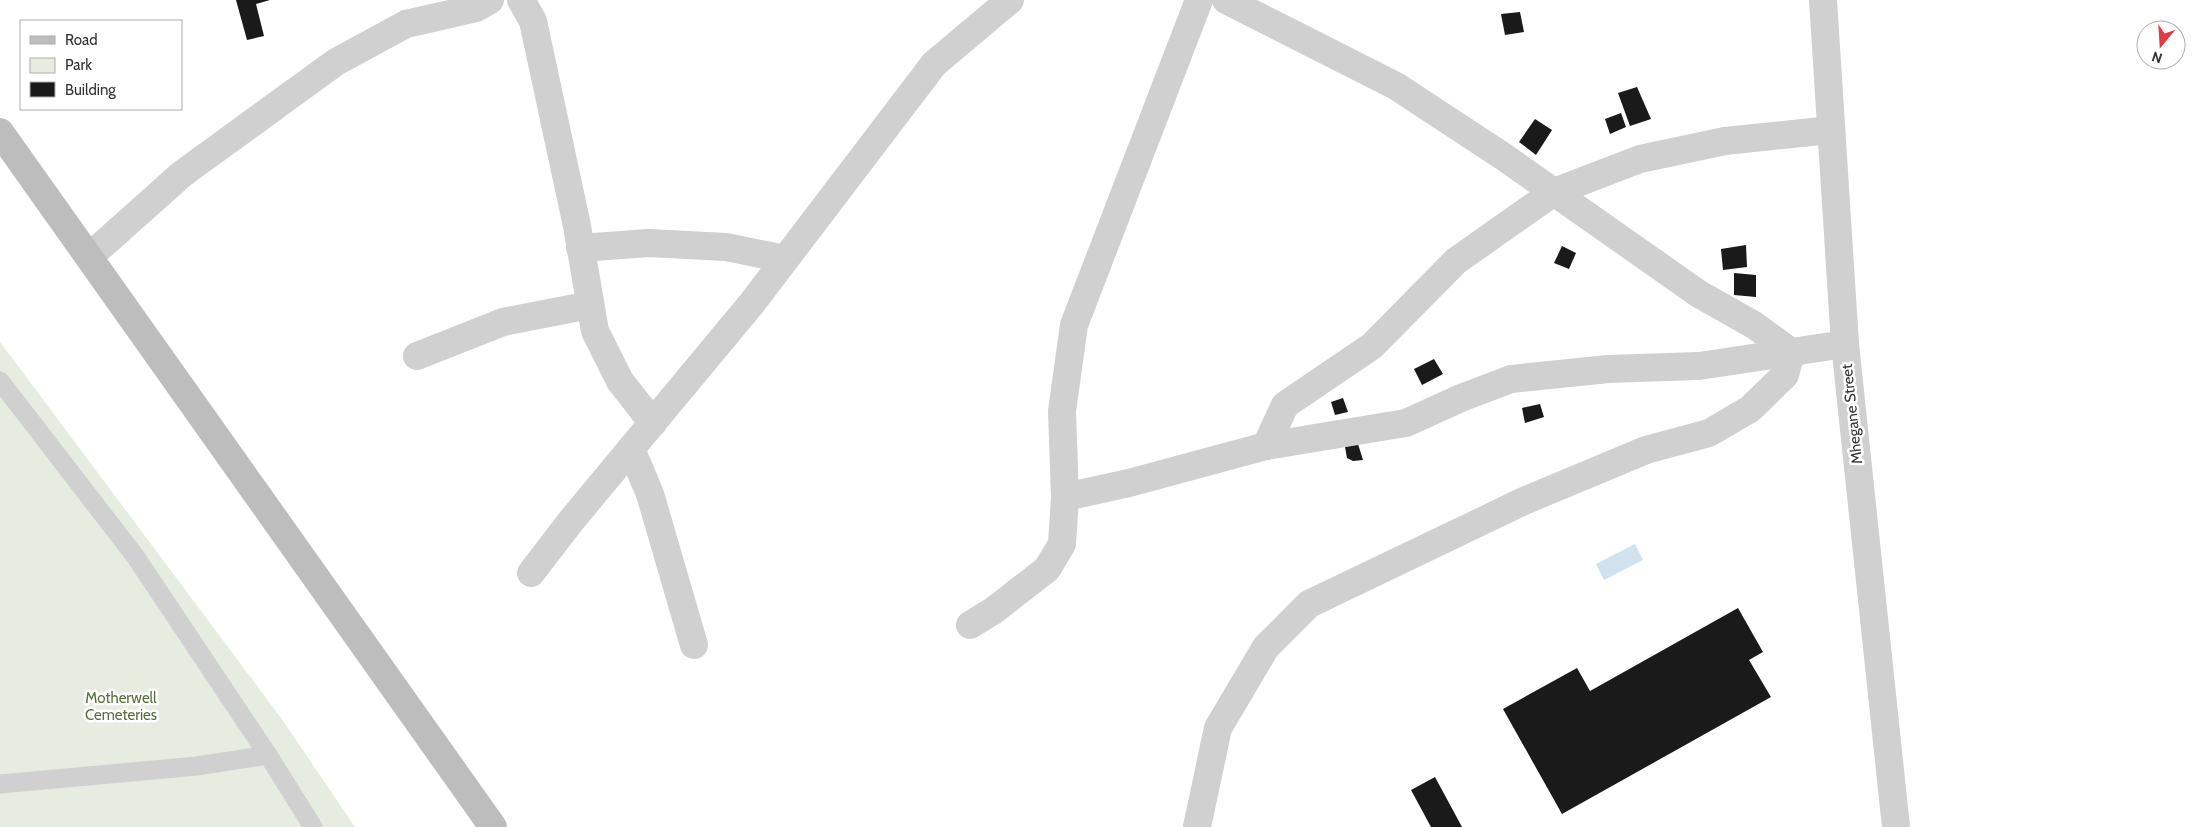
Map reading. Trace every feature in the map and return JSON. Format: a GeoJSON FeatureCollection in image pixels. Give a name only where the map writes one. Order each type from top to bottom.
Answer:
{"type":"FeatureCollection","features":[{"type":"Feature","properties":{"kind":"main road"},"geometry":{"type":"LineString","coordinates":[[0,132],[493,827]]}},
{"type":"Feature","properties":{"kind":"street"},"geometry":{"type":"LineString","coordinates":[[89,257],[182,174],[336,62],[406,24],[476,8],[490,0]]}},
{"type":"Feature","properties":{"kind":"street"},"geometry":{"type":"LineString","coordinates":[[521,0],[533,20],[580,248],[595,331],[620,381],[653,423]]}},
{"type":"Feature","properties":{"kind":"street"},"geometry":{"type":"LineString","coordinates":[[531,573],[752,303],[934,64],[1010,0]]}},
{"type":"Feature","properties":{"kind":"street"},"geometry":{"type":"LineString","coordinates":[[970,625],[992,611],[1047,569],[1062,544],[1065,497],[1062,410],[1074,325],[1199,0]]}},
{"type":"Feature","properties":{"kind":"street"},"geometry":{"type":"LineString","coordinates":[[1226,0],[1396,86],[1554,192],[1699,294],[1754,325],[1791,352]]}},
{"type":"Feature","properties":{"kind":"street","name":"Mhegane Street"},"geometry":{"type":"LineString","coordinates":[[1822,0],[1845,344],[1896,827]]}},
{"type":"Feature","properties":{"kind":"street"},"geometry":{"type":"LineString","coordinates":[[1266,446],[1285,405],[1372,346],[1456,262],[1554,192],[1640,159],[1725,141],[1831,130]]}},
{"type":"Feature","properties":{"kind":"street"},"geometry":{"type":"LineString","coordinates":[[580,248],[649,243],[726,247],[785,259]]}},
{"type":"Feature","properties":{"kind":"street"},"geometry":{"type":"LineString","coordinates":[[418,356],[503,322],[590,305]]}},
{"type":"Feature","properties":{"kind":"street"},"geometry":{"type":"LineString","coordinates":[[1065,497],[1129,483],[1266,446],[1406,423],[1461,398],[1511,379],[1608,369],[1699,366],[1845,344]]}},
{"type":"Feature","properties":{"kind":"street"},"geometry":{"type":"LineString","coordinates":[[1197,827],[1218,728],[1266,647],[1309,604],[1524,501],[1646,450],[1709,433],[1750,409],[1785,375],[1791,352]]}},
{"type":"Feature","properties":{"kind":"street"},"geometry":{"type":"LineString","coordinates":[[631,449],[650,494],[694,645]]}},
{"type":"Feature","properties":{"kind":"lane"},"geometry":{"type":"LineString","coordinates":[[0,381],[135,556],[268,755],[313,827]]}},
{"type":"Feature","properties":{"kind":"lane"},"geometry":{"type":"LineString","coordinates":[[0,784],[197,766],[268,755]]}},
{"type":"Feature","properties":{"kind":"green space","name":"Motherwell Cemeteries"},"geometry":{"type":"Polygon","coordinates":[[[0,342],[281,718],[355,827],[0,827],[0,342]]]}},
{"type":"Feature","properties":{"kind":"water"},"geometry":{"type":"Polygon","coordinates":[[[1635,544],[1643,560],[1604,580],[1596,564],[1635,544]]]}},
{"type":"Feature","properties":{"kind":"building"},"geometry":{"type":"Polygon","coordinates":[[[236,0],[270,0],[256,4],[264,36],[247,40],[236,0]]]}},
{"type":"Feature","properties":{"kind":"building"},"geometry":{"type":"Polygon","coordinates":[[[1520,12],[1524,32],[1505,35],[1501,14],[1520,12]]]}},
{"type":"Feature","properties":{"kind":"building"},"geometry":{"type":"Polygon","coordinates":[[[1637,87],[1651,119],[1630,126],[1618,93],[1637,87]]]}},
{"type":"Feature","properties":{"kind":"building"},"geometry":{"type":"Polygon","coordinates":[[[1621,113],[1626,127],[1610,134],[1605,119],[1621,113]]]}},
{"type":"Feature","properties":{"kind":"building"},"geometry":{"type":"Polygon","coordinates":[[[1535,119],[1552,130],[1536,155],[1519,142],[1535,119]]]}},
{"type":"Feature","properties":{"kind":"building"},"geometry":{"type":"Polygon","coordinates":[[[1746,245],[1747,267],[1723,270],[1721,249],[1746,245]]]}},
{"type":"Feature","properties":{"kind":"building"},"geometry":{"type":"Polygon","coordinates":[[[1562,246],[1576,253],[1569,269],[1554,263],[1562,246]]]}},
{"type":"Feature","properties":{"kind":"building"},"geometry":{"type":"Polygon","coordinates":[[[1734,273],[1756,275],[1756,297],[1734,295],[1734,273]]]}},
{"type":"Feature","properties":{"kind":"building"},"geometry":{"type":"Polygon","coordinates":[[[1434,359],[1443,374],[1422,385],[1414,369],[1434,359]]]}},
{"type":"Feature","properties":{"kind":"building"},"geometry":{"type":"Polygon","coordinates":[[[1343,398],[1348,412],[1335,415],[1331,402],[1343,398]]]}},
{"type":"Feature","properties":{"kind":"building"},"geometry":{"type":"Polygon","coordinates":[[[1540,404],[1544,417],[1525,423],[1522,408],[1540,404]]]}},
{"type":"Feature","properties":{"kind":"building"},"geometry":{"type":"Polygon","coordinates":[[[1358,444],[1363,460],[1353,461],[1347,458],[1345,447],[1358,444]]]}},
{"type":"Feature","properties":{"kind":"building"},"geometry":{"type":"Polygon","coordinates":[[[1738,608],[1763,652],[1749,660],[1771,697],[1562,814],[1503,709],[1577,668],[1590,691],[1738,608]]]}},
{"type":"Feature","properties":{"kind":"building"},"geometry":{"type":"Polygon","coordinates":[[[1435,777],[1462,827],[1431,827],[1411,790],[1435,777]]]}}]}
